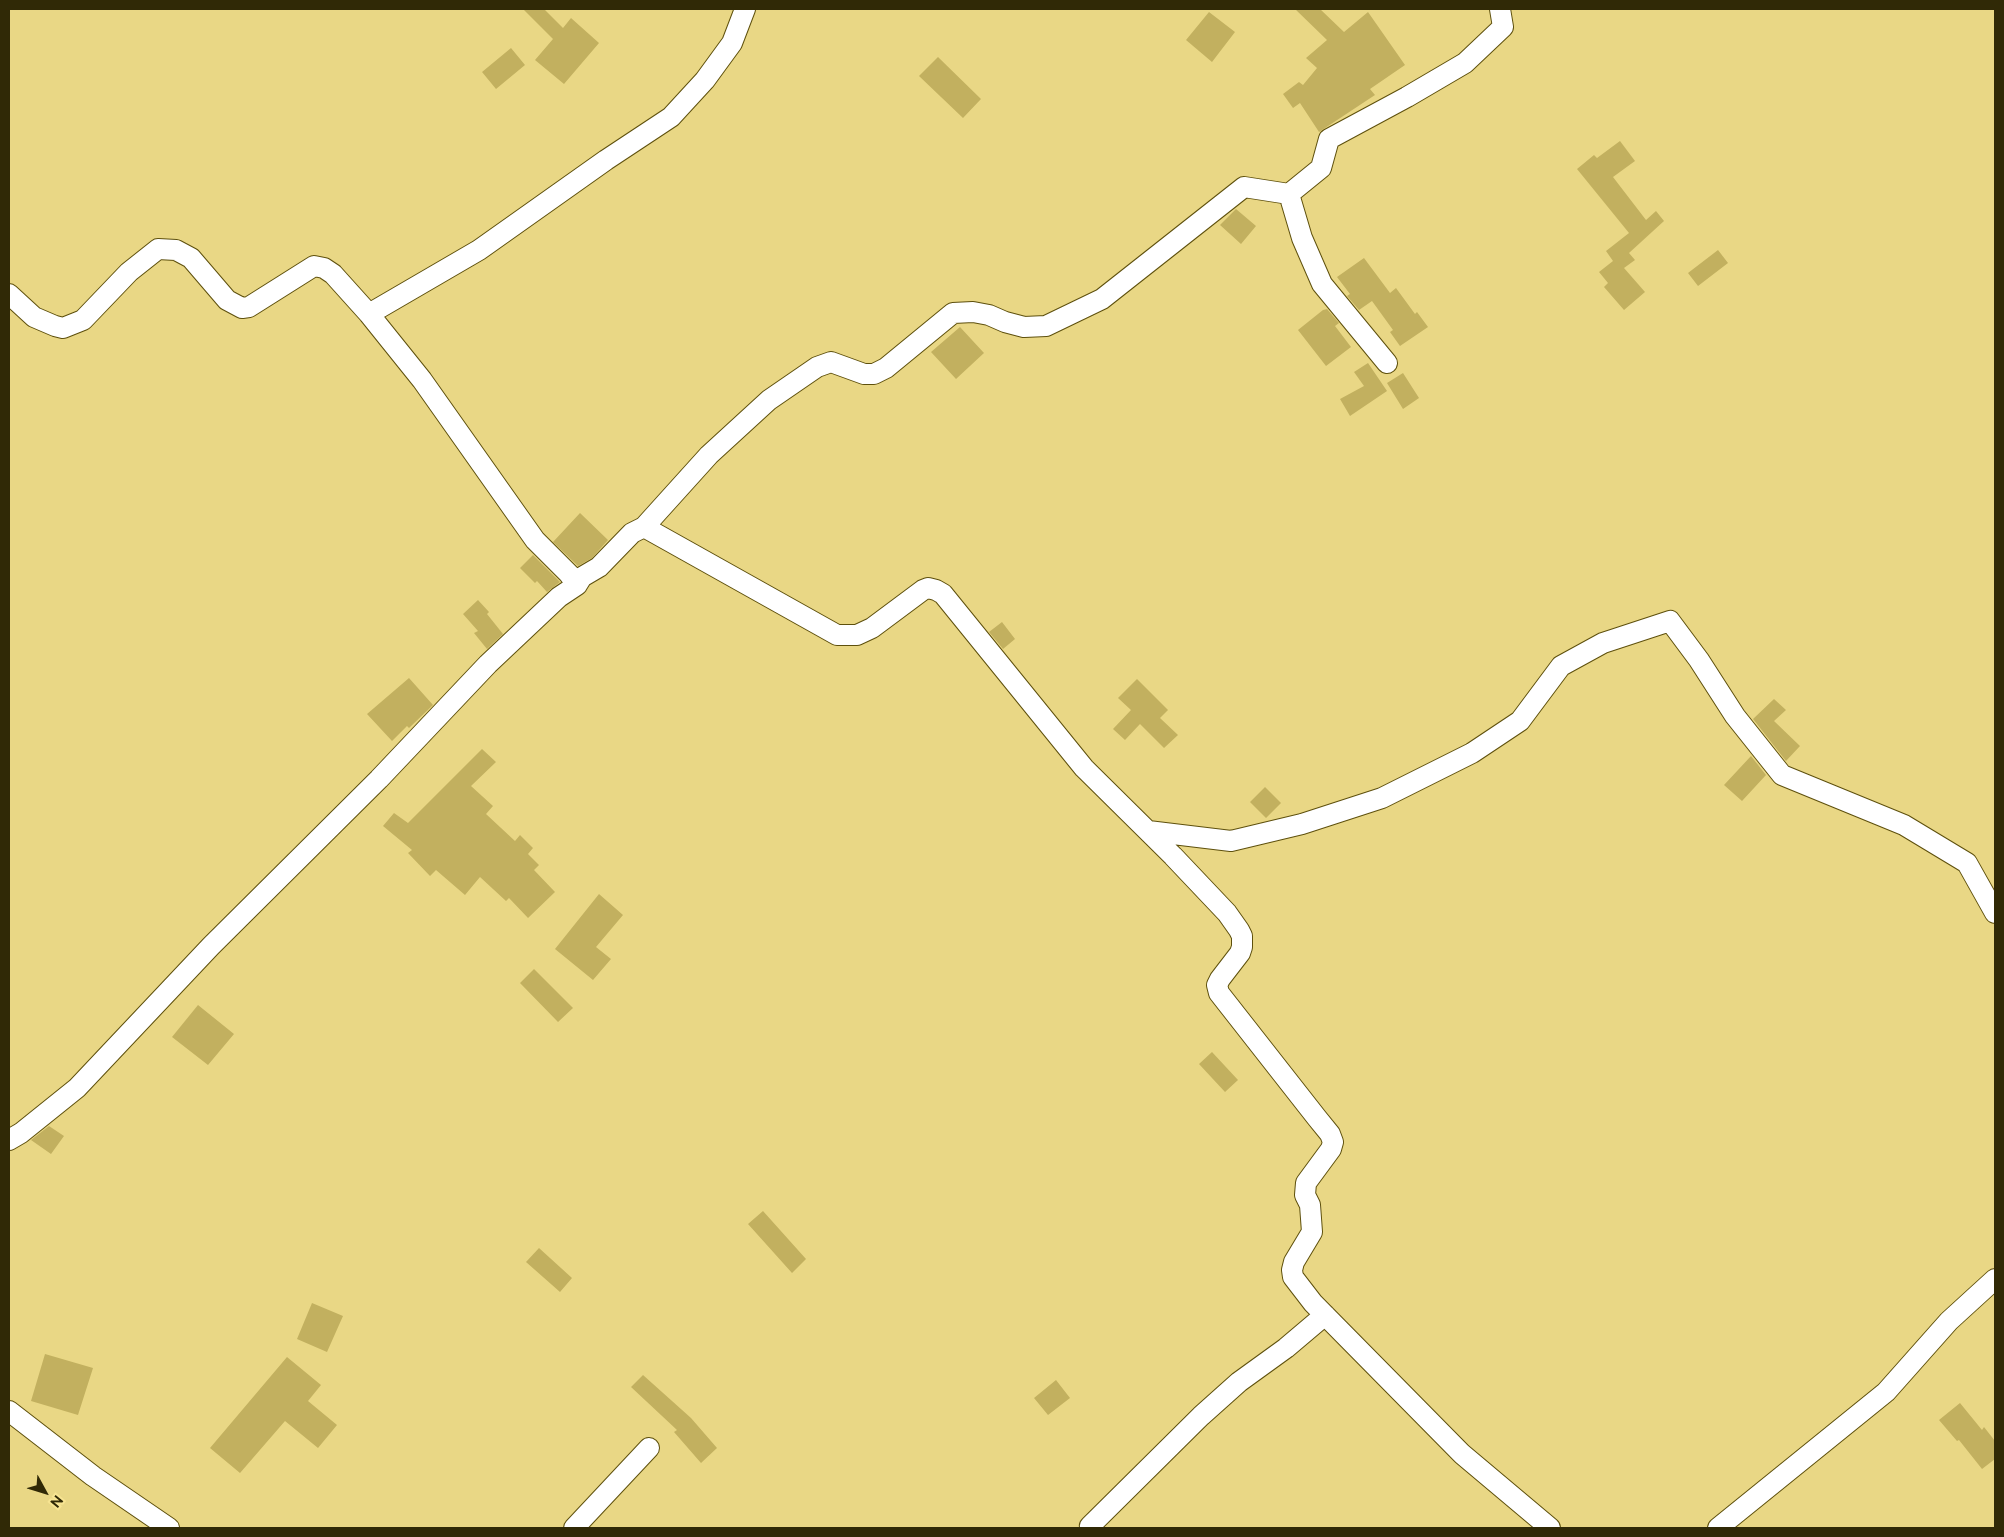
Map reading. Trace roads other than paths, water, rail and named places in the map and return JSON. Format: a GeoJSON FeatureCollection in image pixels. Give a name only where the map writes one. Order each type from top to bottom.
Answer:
{"type":"FeatureCollection","features":[{"type":"Feature","properties":{"kind":"street"},"geometry":{"type":"LineString","coordinates":[[369,314],[479,250],[671,116],[705,80],[732,43],[745,9]]}},
{"type":"Feature","properties":{"kind":"street"},"geometry":{"type":"LineString","coordinates":[[9,1140],[21,1133],[77,1088],[211,946],[379,779],[488,664],[559,597],[577,586],[582,577],[599,566],[632,533],[644,527],[709,454],[769,400],[817,367],[831,362],[864,374],[874,374],[886,368],[953,313],[973,312],[989,315],[1024,327],[1046,326],[1102,299],[1244,187],[1289,194],[1321,168],[1329,139],[1465,63],[1503,27],[1500,9]]}},
{"type":"Feature","properties":{"kind":"street"},"geometry":{"type":"LineString","coordinates":[[1289,194],[1302,238],[1322,284],[1387,363]]}},
{"type":"Feature","properties":{"kind":"street"},"geometry":{"type":"LineString","coordinates":[[9,294],[34,317],[55,326],[70,326],[83,320],[129,272],[158,249],[176,250],[191,258],[227,300],[242,308],[249,307],[314,266],[324,268],[333,274],[369,314],[422,380],[535,540],[569,574],[577,586]]}},
{"type":"Feature","properties":{"kind":"street"},"geometry":{"type":"LineString","coordinates":[[644,527],[837,635],[857,635],[872,628],[928,588],[944,594],[1084,768],[1227,913],[1239,930],[1242,936],[1242,947],[1240,953],[1220,978],[1217,985],[1219,993],[1322,1123],[1333,1142],[1332,1149],[1306,1183],[1304,1195],[1310,1205],[1312,1232],[1294,1262],[1292,1270],[1298,1285],[1325,1315],[1462,1454],[1550,1528]]}},
{"type":"Feature","properties":{"kind":"street"},"geometry":{"type":"LineString","coordinates":[[1148,831],[1231,841],[1302,824],[1382,798],[1472,753],[1520,721],[1561,666],[1603,643],[1670,621],[1699,660],[1735,716],[1782,775],[1904,825],[1967,863],[1995,912]]}},
{"type":"Feature","properties":{"kind":"street"},"geometry":{"type":"LineString","coordinates":[[1718,1528],[1886,1392],[1949,1321],[1995,1279]]}},
{"type":"Feature","properties":{"kind":"street"},"geometry":{"type":"LineString","coordinates":[[1091,1528],[1090,1526],[1201,1416],[1239,1382],[1286,1348],[1325,1315]]}},
{"type":"Feature","properties":{"kind":"street"},"geometry":{"type":"LineString","coordinates":[[9,1411],[93,1476],[169,1528]]}},
{"type":"Feature","properties":{"kind":"street"},"geometry":{"type":"LineString","coordinates":[[574,1528],[649,1448]]}}]}
